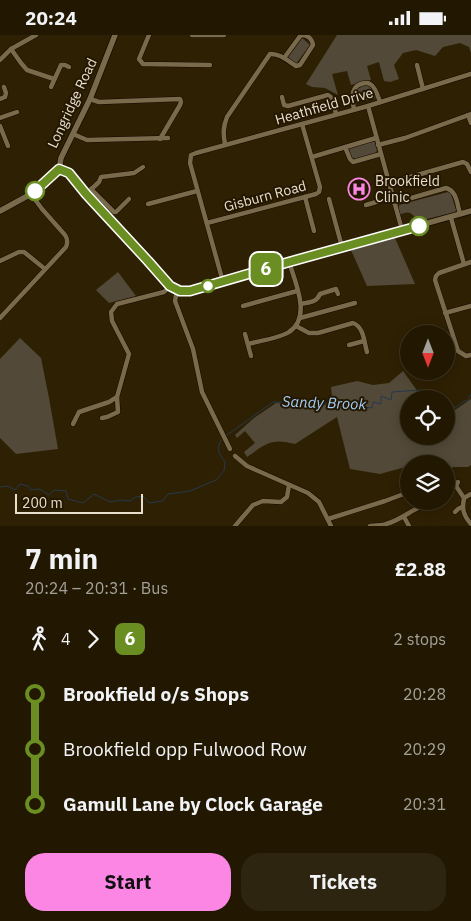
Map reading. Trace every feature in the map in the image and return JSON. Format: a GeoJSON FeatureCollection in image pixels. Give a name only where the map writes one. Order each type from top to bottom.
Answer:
{"type":"FeatureCollection","features":[{"type":"Feature","properties":{"kind":"street"},"geometry":{"type":"LineString","coordinates":[[0,60],[11,49],[36,35]]}},
{"type":"Feature","properties":{"kind":"street"},"geometry":{"type":"LineString","coordinates":[[107,35],[115,36]]}},
{"type":"Feature","properties":{"kind":"street"},"geometry":{"type":"LineString","coordinates":[[149,35],[139,59],[143,64],[210,65]]}},
{"type":"Feature","properties":{"kind":"street"},"geometry":{"type":"LineString","coordinates":[[192,35],[224,35]]}},
{"type":"Feature","properties":{"kind":"street"},"geometry":{"type":"LineString","coordinates":[[225,144],[223,135],[225,122],[234,105],[270,53],[296,66],[300,65],[313,45],[309,37],[301,35],[284,59]]}},
{"type":"Feature","properties":{"kind":"street","name":"Longridge Road"},"geometry":{"type":"LineString","coordinates":[[0,211],[32,194],[59,169],[61,158],[90,99],[115,36]]}},
{"type":"Feature","properties":{"kind":"street"},"geometry":{"type":"LineString","coordinates":[[11,49],[27,70],[54,79]]}},
{"type":"Feature","properties":{"kind":"street"},"geometry":{"type":"LineString","coordinates":[[51,87],[61,65],[69,67]]}},
{"type":"Feature","properties":{"kind":"street"},"geometry":{"type":"LineString","coordinates":[[417,65],[423,89]]}},
{"type":"Feature","properties":{"kind":"street","name":"Heathfield Drive"},"geometry":{"type":"LineString","coordinates":[[197,191],[190,163],[192,155],[196,153],[368,106],[471,74]]}},
{"type":"Feature","properties":{"kind":"street"},"geometry":{"type":"LineString","coordinates":[[354,109],[354,89],[360,84],[371,84],[380,102]]}},
{"type":"Feature","properties":{"kind":"street"},"geometry":{"type":"LineString","coordinates":[[0,99],[5,97],[4,87]]}},
{"type":"Feature","properties":{"kind":"street"},"geometry":{"type":"LineString","coordinates":[[282,97],[284,105],[288,106],[328,95],[332,98],[336,114]]}},
{"type":"Feature","properties":{"kind":"street"},"geometry":{"type":"LineString","coordinates":[[90,99],[99,102],[180,99],[180,105],[160,139]]}},
{"type":"Feature","properties":{"kind":"street"},"geometry":{"type":"LineString","coordinates":[[368,106],[402,230]]}},
{"type":"Feature","properties":{"kind":"street"},"geometry":{"type":"LineString","coordinates":[[0,118],[17,111]]}},
{"type":"Feature","properties":{"kind":"street"},"geometry":{"type":"LineString","coordinates":[[378,145],[405,138],[469,115],[471,123]]}},
{"type":"Feature","properties":{"kind":"street","name":"Gisburn Road"},"geometry":{"type":"LineString","coordinates":[[207,223],[319,192],[320,187],[302,124]]}},
{"type":"Feature","properties":{"kind":"street"},"geometry":{"type":"LineString","coordinates":[[0,126],[8,146]]}},
{"type":"Feature","properties":{"kind":"street"},"geometry":{"type":"LineString","coordinates":[[73,134],[87,141],[168,139]]}},
{"type":"Feature","properties":{"kind":"street"},"geometry":{"type":"LineString","coordinates":[[312,157],[376,138]]}},
{"type":"Feature","properties":{"kind":"street"},"geometry":{"type":"LineString","coordinates":[[345,147],[353,162],[381,154]]}},
{"type":"Feature","properties":{"kind":"street"},"geometry":{"type":"LineString","coordinates":[[389,183],[463,162],[467,164],[471,172]]}},
{"type":"Feature","properties":{"kind":"street"},"geometry":{"type":"LineString","coordinates":[[86,194],[101,177],[134,173],[143,167]]}},
{"type":"Feature","properties":{"kind":"street"},"geometry":{"type":"LineString","coordinates":[[59,169],[69,173],[170,286],[183,291],[190,291],[223,282],[471,211]]}},
{"type":"Feature","properties":{"kind":"street"},"geometry":{"type":"LineString","coordinates":[[91,189],[114,213],[129,199]]}},
{"type":"Feature","properties":{"kind":"street"},"geometry":{"type":"LineString","coordinates":[[394,203],[446,189],[454,193],[460,215]]}},
{"type":"Feature","properties":{"kind":"street"},"geometry":{"type":"LineString","coordinates":[[148,205],[197,191],[223,282]]}},
{"type":"Feature","properties":{"kind":"street"},"geometry":{"type":"LineString","coordinates":[[0,318],[66,247],[67,238],[42,209],[32,194]]}},
{"type":"Feature","properties":{"kind":"street"},"geometry":{"type":"LineString","coordinates":[[305,197],[314,231]]}},
{"type":"Feature","properties":{"kind":"street"},"geometry":{"type":"LineString","coordinates":[[366,205],[393,197]]}},
{"type":"Feature","properties":{"kind":"street"},"geometry":{"type":"LineString","coordinates":[[329,199],[342,247]]}},
{"type":"Feature","properties":{"kind":"street"},"geometry":{"type":"LineString","coordinates":[[451,217],[464,264]]}},
{"type":"Feature","properties":{"kind":"street"},"geometry":{"type":"LineString","coordinates":[[0,261],[19,252],[24,252],[45,269]]}},
{"type":"Feature","properties":{"kind":"street"},"geometry":{"type":"LineString","coordinates":[[248,344],[289,332],[296,326],[300,318],[301,304],[289,262]]}},
{"type":"Feature","properties":{"kind":"street"},"geometry":{"type":"LineString","coordinates":[[471,262],[439,273],[436,275],[435,280],[458,351],[466,356],[471,355]]}},
{"type":"Feature","properties":{"kind":"street"},"geometry":{"type":"LineString","coordinates":[[102,418],[118,412],[117,397],[129,354],[112,321],[111,312],[117,304],[164,292],[170,286]]}},
{"type":"Feature","properties":{"kind":"street"},"geometry":{"type":"LineString","coordinates":[[301,304],[312,302],[320,294],[336,289],[338,294]]}},
{"type":"Feature","properties":{"kind":"street"},"geometry":{"type":"LineString","coordinates":[[177,290],[175,301],[193,349],[202,391],[230,449]]}},
{"type":"Feature","properties":{"kind":"street"},"geometry":{"type":"LineString","coordinates":[[242,306],[297,291]]}},
{"type":"Feature","properties":{"kind":"street"},"geometry":{"type":"LineString","coordinates":[[300,318],[355,303]]}},
{"type":"Feature","properties":{"kind":"street"},"geometry":{"type":"LineString","coordinates":[[445,313],[471,306]]}},
{"type":"Feature","properties":{"kind":"street"},"geometry":{"type":"LineString","coordinates":[[296,326],[309,333],[318,333],[353,323],[358,325],[361,330],[367,352]]}},
{"type":"Feature","properties":{"kind":"street"},"geometry":{"type":"LineString","coordinates":[[245,334],[251,356]]}},
{"type":"Feature","properties":{"kind":"street"},"geometry":{"type":"LineString","coordinates":[[350,345],[364,341]]}},
{"type":"Feature","properties":{"kind":"street"},"geometry":{"type":"LineString","coordinates":[[73,424],[79,412],[109,402],[117,397]]}},
{"type":"Feature","properties":{"kind":"street"},"geometry":{"type":"LineString","coordinates":[[235,456],[247,466],[308,493],[319,502],[331,526]]}},
{"type":"Feature","properties":{"kind":"street"},"geometry":{"type":"LineString","coordinates":[[458,482],[456,486],[464,498],[462,507],[466,518],[471,524]]}},
{"type":"Feature","properties":{"kind":"street"},"geometry":{"type":"LineString","coordinates":[[235,526],[253,505],[263,501],[281,502],[286,497],[289,485]]}},
{"type":"Feature","properties":{"kind":"street"},"geometry":{"type":"LineString","coordinates":[[464,498],[471,494]]}},
{"type":"Feature","properties":{"kind":"street"},"geometry":{"type":"LineString","coordinates":[[328,519],[400,496]]}},
{"type":"Feature","properties":{"kind":"street"},"geometry":{"type":"LineString","coordinates":[[455,512],[462,507]]}},
{"type":"Feature","properties":{"kind":"street"},"geometry":{"type":"LineString","coordinates":[[370,526],[386,525],[404,517],[413,510]]}},
{"type":"Feature","properties":{"kind":"street"},"geometry":{"type":"LineString","coordinates":[[404,517],[409,526]]}},
{"type":"Feature","properties":{"kind":"shaded area"},"geometry":{"type":"Polygon","coordinates":[[[337,35],[471,35],[471,53],[469,47],[460,43],[443,47],[435,56],[416,50],[403,53],[394,65],[399,79],[390,82],[384,81],[379,62],[367,66],[371,80],[351,85],[347,71],[332,74],[338,95],[325,88],[312,87],[306,84],[337,35]]]}},
{"type":"Feature","properties":{"kind":"shaded area"},"geometry":{"type":"Polygon","coordinates":[[[302,38],[310,45],[296,64],[288,60],[288,57],[299,39],[302,38]]]}},
{"type":"Feature","properties":{"kind":"shaded area"},"geometry":{"type":"Polygon","coordinates":[[[369,85],[376,98],[355,103],[355,91],[359,86],[369,85]]]}},
{"type":"Feature","properties":{"kind":"shaded area"},"geometry":{"type":"Polygon","coordinates":[[[372,141],[375,142],[377,151],[375,153],[356,159],[352,158],[350,148],[372,141]]]}},
{"type":"Feature","properties":{"kind":"shaded area"},"geometry":{"type":"Polygon","coordinates":[[[448,192],[451,194],[455,212],[419,221],[409,213],[400,215],[399,205],[448,192]]]}},
{"type":"Feature","properties":{"kind":"shaded area"},"geometry":{"type":"Polygon","coordinates":[[[395,238],[415,284],[367,286],[351,250],[395,238]]]}},
{"type":"Feature","properties":{"kind":"shaded area"},"geometry":{"type":"Polygon","coordinates":[[[118,272],[136,296],[109,303],[96,290],[118,272]]]}},
{"type":"Feature","properties":{"kind":"shaded area"},"geometry":{"type":"Polygon","coordinates":[[[20,338],[41,358],[58,449],[16,454],[0,438],[0,359],[20,338]]]}},
{"type":"Feature","properties":{"kind":"shaded area"},"geometry":{"type":"Polygon","coordinates":[[[400,374],[400,380],[409,380],[417,390],[400,390],[400,445],[455,445],[455,410],[471,399],[471,465],[468,467],[455,467],[455,455],[400,455],[400,468],[380,474],[350,469],[337,417],[295,444],[287,442],[270,443],[247,457],[244,452],[255,443],[245,431],[237,438],[235,435],[254,418],[276,403],[333,405],[331,387],[357,381],[373,385],[389,383],[400,374]]]}},
{"type":"Feature","properties":{"kind":"waterway","name":"Sandy Brook"},"geometry":{"type":"LineString","coordinates":[[227,435],[273,402],[340,404],[372,408],[373,402],[381,404],[381,396],[391,400],[392,392],[400,391]]}},
{"type":"Feature","properties":{"kind":"waterway","name":"Sandy Brook"},"geometry":{"type":"LineString","coordinates":[[455,407],[468,400],[471,394]]}},
{"type":"Feature","properties":{"kind":"waterway","name":"Sandy Brook"},"geometry":{"type":"LineString","coordinates":[[0,487],[8,486],[15,490],[20,484],[28,486],[31,490],[40,489],[49,495],[54,490],[66,491],[68,499],[83,503],[94,494],[110,502],[130,501],[136,497],[143,496],[149,503],[163,501],[168,494],[190,491],[216,480],[224,471],[225,462],[218,449],[221,440]]}},
{"type":"Feature","properties":{"kind":"bus line","name":"6"},"geometry":{"type":"LineString","coordinates":[[35,191],[59,169],[69,173],[170,286],[183,291],[190,291],[223,282],[419,226]]}},
{"type":"Feature","properties":{"kind":"place","name":"Brookfield Clinic"},"geometry":{"type":"Point","coordinates":[359,189]}}]}
